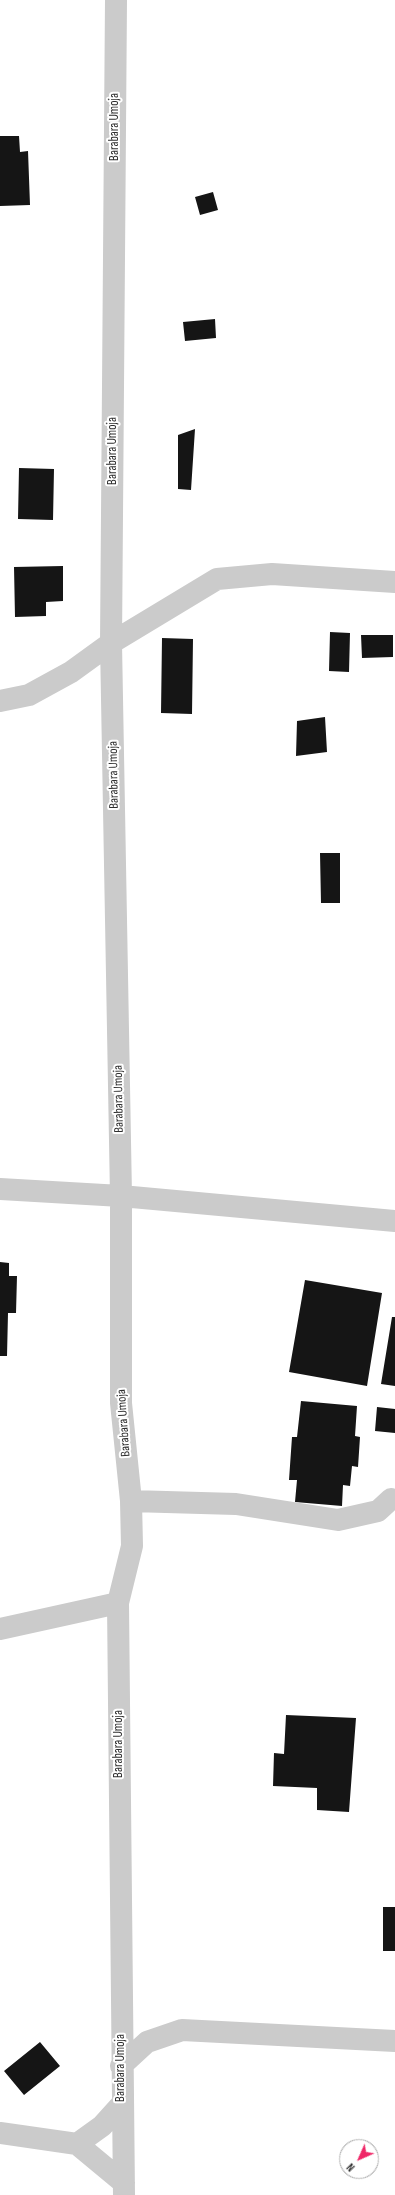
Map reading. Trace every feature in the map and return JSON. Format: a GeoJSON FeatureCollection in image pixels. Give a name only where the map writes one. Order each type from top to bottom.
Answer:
{"type":"FeatureCollection","features":[{"type":"Feature","properties":{"kind":"street","name":"Barabara Umoja"},"geometry":{"type":"LineString","coordinates":[[116,0],[111,643],[121,1196],[121,1403],[131,1501],[132,1546],[118,1603],[124,2189]]}},
{"type":"Feature","properties":{"kind":"street"},"geometry":{"type":"LineString","coordinates":[[0,701],[29,695],[71,672],[111,643],[217,579],[272,574],[395,582]]}},
{"type":"Feature","properties":{"kind":"street"},"geometry":{"type":"LineString","coordinates":[[0,1189],[121,1196],[395,1222]]}},
{"type":"Feature","properties":{"kind":"street"},"geometry":{"type":"LineString","coordinates":[[131,1501],[236,1504],[338,1520],[378,1511],[391,1500]]}},
{"type":"Feature","properties":{"kind":"street"},"geometry":{"type":"LineString","coordinates":[[0,1629],[118,1603]]}},
{"type":"Feature","properties":{"kind":"street"},"geometry":{"type":"LineString","coordinates":[[122,2066],[147,2042],[182,2030],[395,2041]]}},
{"type":"Feature","properties":{"kind":"street"},"geometry":{"type":"LineString","coordinates":[[77,2144],[102,2126],[122,2105]]}},
{"type":"Feature","properties":{"kind":"street"},"geometry":{"type":"LineString","coordinates":[[0,2133],[77,2144],[124,2189]]}},
{"type":"Feature","properties":{"kind":"building"},"geometry":{"type":"Polygon","coordinates":[[[0,136],[19,136],[20,152],[28,151],[30,205],[0,206],[0,136]]]}},
{"type":"Feature","properties":{"kind":"building"},"geometry":{"type":"Polygon","coordinates":[[[213,192],[218,210],[200,215],[195,197],[213,192]]]}},
{"type":"Feature","properties":{"kind":"building"},"geometry":{"type":"Polygon","coordinates":[[[215,319],[216,338],[185,341],[183,322],[215,319]]]}},
{"type":"Feature","properties":{"kind":"building"},"geometry":{"type":"Polygon","coordinates":[[[195,429],[191,490],[178,489],[178,435],[195,429]]]}},
{"type":"Feature","properties":{"kind":"building"},"geometry":{"type":"Polygon","coordinates":[[[19,468],[54,469],[53,520],[18,519],[19,468]]]}},
{"type":"Feature","properties":{"kind":"building"},"geometry":{"type":"Polygon","coordinates":[[[63,566],[63,601],[46,602],[46,616],[15,617],[14,567],[63,566]]]}},
{"type":"Feature","properties":{"kind":"building"},"geometry":{"type":"Polygon","coordinates":[[[330,632],[350,633],[349,672],[329,671],[330,632]]]}},
{"type":"Feature","properties":{"kind":"building"},"geometry":{"type":"Polygon","coordinates":[[[361,635],[393,635],[393,657],[362,658],[361,635]]]}},
{"type":"Feature","properties":{"kind":"building"},"geometry":{"type":"Polygon","coordinates":[[[162,638],[193,639],[192,714],[161,713],[162,638]]]}},
{"type":"Feature","properties":{"kind":"building"},"geometry":{"type":"Polygon","coordinates":[[[325,717],[327,752],[296,756],[297,721],[325,717]]]}},
{"type":"Feature","properties":{"kind":"building"},"geometry":{"type":"Polygon","coordinates":[[[320,853],[340,853],[340,903],[321,903],[320,853]]]}},
{"type":"Feature","properties":{"kind":"building"},"geometry":{"type":"Polygon","coordinates":[[[0,1262],[9,1263],[9,1276],[17,1276],[16,1313],[8,1313],[7,1356],[0,1356],[0,1262]]]}},
{"type":"Feature","properties":{"kind":"building"},"geometry":{"type":"Polygon","coordinates":[[[305,1280],[382,1293],[367,1386],[289,1372],[305,1280]]]}},
{"type":"Feature","properties":{"kind":"building"},"geometry":{"type":"Polygon","coordinates":[[[392,1317],[395,1317],[395,1386],[381,1384],[392,1317]]]}},
{"type":"Feature","properties":{"kind":"building"},"geometry":{"type":"Polygon","coordinates":[[[301,1401],[357,1406],[355,1436],[360,1437],[358,1467],[352,1466],[350,1486],[343,1485],[342,1506],[295,1502],[297,1480],[289,1480],[292,1437],[297,1437],[301,1401]]]}},
{"type":"Feature","properties":{"kind":"building"},"geometry":{"type":"Polygon","coordinates":[[[377,1407],[395,1409],[395,1433],[375,1431],[377,1407]]]}},
{"type":"Feature","properties":{"kind":"building"},"geometry":{"type":"Polygon","coordinates":[[[286,1715],[356,1718],[349,1812],[317,1810],[317,1788],[273,1786],[274,1753],[284,1754],[286,1715]]]}},
{"type":"Feature","properties":{"kind":"building"},"geometry":{"type":"Polygon","coordinates":[[[383,1907],[395,1907],[395,1951],[383,1951],[383,1907]]]}},
{"type":"Feature","properties":{"kind":"building"},"geometry":{"type":"Polygon","coordinates":[[[40,2042],[60,2066],[24,2095],[4,2071],[40,2042]]]}}]}
